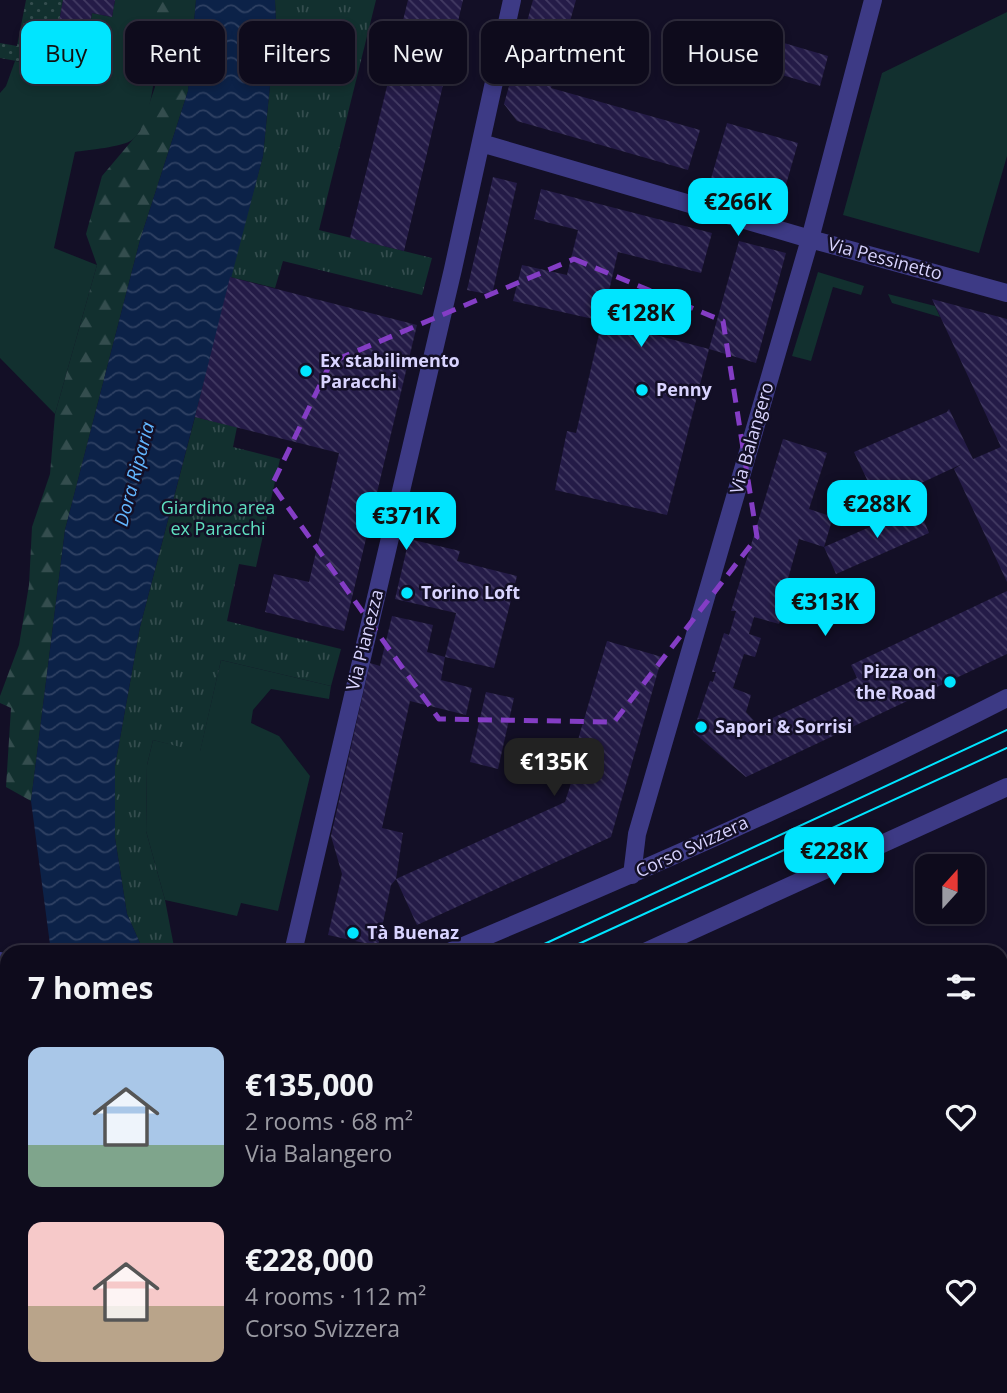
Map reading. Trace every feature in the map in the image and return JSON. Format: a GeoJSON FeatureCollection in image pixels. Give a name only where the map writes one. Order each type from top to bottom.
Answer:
{"type":"FeatureCollection","features":[{"type":"Feature","properties":{"kind":"street","name":"Via Pianezza"},"geometry":{"type":"LineString","coordinates":[[295,945],[512,0]]}},
{"type":"Feature","properties":{"kind":"street","name":"Via Balangero"},"geometry":{"type":"LineString","coordinates":[[632,876],[637,834],[810,239],[873,0]]}},
{"type":"Feature","properties":{"kind":"street","name":"Via Pessinetto"},"geometry":{"type":"LineString","coordinates":[[481,144],[1007,293]]}},
{"type":"Feature","properties":{"kind":"street","name":"Corso Svizzera"},"geometry":{"type":"LineString","coordinates":[[466,945],[632,876],[1007,698]]}},
{"type":"Feature","properties":{"kind":"street"},"geometry":{"type":"LineString","coordinates":[[660,945],[1007,786]]}},
{"type":"Feature","properties":{"kind":"highlighted area"},"geometry":{"type":"Polygon","coordinates":[[[574,259],[723,321],[757,537],[614,722],[439,719],[272,485],[331,362],[574,259]]]}},
{"type":"Feature","properties":{"kind":"green space"},"geometry":{"type":"Polygon","coordinates":[[[26,0],[63,0],[59,21],[22,21],[26,0]]]}},
{"type":"Feature","properties":{"kind":"green space"},"geometry":{"type":"Polygon","coordinates":[[[115,0],[157,0],[157,21],[125,21],[125,84],[154,84],[152,96],[141,130],[132,140],[75,152],[54,248],[97,265],[55,414],[0,358],[0,93],[6,86],[15,61],[21,62],[21,84],[111,84],[111,21],[91,21],[92,13],[112,17],[115,0]]]}},
{"type":"Feature","properties":{"kind":"green space"},"geometry":{"type":"Polygon","coordinates":[[[157,0],[196,0],[194,21],[157,21],[157,0]]]}},
{"type":"Feature","properties":{"kind":"green space"},"geometry":{"type":"Polygon","coordinates":[[[275,0],[376,0],[319,230],[432,258],[422,295],[283,261],[275,288],[230,277],[263,156],[270,84],[355,84],[355,21],[276,21],[275,0]]]}},
{"type":"Feature","properties":{"kind":"green space"},"geometry":{"type":"Polygon","coordinates":[[[1007,12],[1007,156],[979,253],[843,215],[882,73],[1007,12]]]}},
{"type":"Feature","properties":{"kind":"green space"},"geometry":{"type":"Polygon","coordinates":[[[21,26],[21,62],[0,58],[0,43],[17,46],[21,26]]]}},
{"type":"Feature","properties":{"kind":"green space"},"geometry":{"type":"Polygon","coordinates":[[[155,84],[189,84],[140,240],[65,530],[31,801],[6,787],[11,708],[0,703],[0,696],[19,645],[29,585],[32,527],[50,474],[55,414],[97,265],[86,234],[102,176],[140,131],[155,84]]]}},
{"type":"Feature","properties":{"kind":"green space"},"geometry":{"type":"Polygon","coordinates":[[[818,272],[864,286],[861,295],[833,287],[811,361],[792,356],[818,272]]]}},
{"type":"Feature","properties":{"kind":"green space"},"geometry":{"type":"Polygon","coordinates":[[[888,294],[935,306],[940,317],[892,303],[888,294]]]}},
{"type":"Feature","properties":{"kind":"green space","name":"Giardino area ex Paracchi"},"geometry":{"type":"Polygon","coordinates":[[[195,417],[237,427],[233,447],[280,459],[256,567],[239,564],[227,621],[341,649],[331,686],[221,660],[200,752],[153,740],[147,765],[146,831],[165,900],[174,945],[141,945],[127,914],[115,838],[115,766],[140,627],[195,417]]]}},
{"type":"Feature","properties":{"kind":"green space"},"geometry":{"type":"Polygon","coordinates":[[[221,660],[331,686],[329,699],[271,689],[253,710],[251,723],[279,736],[310,776],[278,911],[241,903],[237,916],[165,900],[146,831],[147,765],[153,740],[200,751],[221,660]]]}},
{"type":"Feature","properties":{"kind":"water","name":"Dora Riparia"},"geometry":{"type":"Polygon","coordinates":[[[196,0],[275,0],[276,21],[239,21],[239,84],[270,84],[263,156],[140,627],[115,766],[115,838],[127,914],[141,945],[50,945],[31,801],[65,530],[140,240],[189,84],[225,84],[225,21],[194,21],[196,0]]]}},
{"type":"Feature","properties":{"kind":"building"},"geometry":{"type":"Polygon","coordinates":[[[63,0],[115,0],[112,17],[92,13],[91,21],[59,21],[63,0]]]}},
{"type":"Feature","properties":{"kind":"building"},"geometry":{"type":"Polygon","coordinates":[[[408,0],[463,0],[458,21],[403,21],[408,0]]]}},
{"type":"Feature","properties":{"kind":"building"},"geometry":{"type":"Polygon","coordinates":[[[533,0],[576,0],[570,21],[527,21],[533,0]]]}},
{"type":"Feature","properties":{"kind":"building"},"geometry":{"type":"Polygon","coordinates":[[[784,43],[828,56],[820,86],[783,75],[784,43]]]}},
{"type":"Feature","properties":{"kind":"building"},"geometry":{"type":"Polygon","coordinates":[[[388,84],[443,84],[404,251],[350,238],[388,84]]]}},
{"type":"Feature","properties":{"kind":"building"},"geometry":{"type":"Polygon","coordinates":[[[510,84],[552,84],[551,88],[700,130],[688,170],[517,121],[504,104],[510,84]]]}},
{"type":"Feature","properties":{"kind":"building"},"geometry":{"type":"Polygon","coordinates":[[[727,123],[798,143],[781,202],[710,182],[727,123]]]}},
{"type":"Feature","properties":{"kind":"building"},"geometry":{"type":"Polygon","coordinates":[[[493,177],[517,183],[492,295],[467,290],[493,177]]]}},
{"type":"Feature","properties":{"kind":"building"},"geometry":{"type":"Polygon","coordinates":[[[541,189],[712,233],[701,273],[618,252],[602,321],[513,301],[522,265],[567,275],[578,230],[534,219],[541,189]]]}},
{"type":"Feature","properties":{"kind":"building"},"geometry":{"type":"Polygon","coordinates":[[[739,241],[786,253],[756,363],[709,349],[739,241]]]}},
{"type":"Feature","properties":{"kind":"building","name":"Ex stabilimento Paracchi"},"geometry":{"type":"Polygon","coordinates":[[[230,277],[417,325],[344,631],[265,612],[274,574],[309,582],[339,453],[195,417],[230,277]]]}},
{"type":"Feature","properties":{"kind":"building"},"geometry":{"type":"Polygon","coordinates":[[[932,299],[1007,319],[1007,582],[954,469],[962,464],[878,503],[854,452],[949,409],[973,459],[1001,447],[932,299]]]}},
{"type":"Feature","properties":{"kind":"building","name":"Penny"},"geometry":{"type":"Polygon","coordinates":[[[602,321],[709,349],[667,515],[555,490],[567,431],[576,433],[602,321]]]}},
{"type":"Feature","properties":{"kind":"building"},"geometry":{"type":"Polygon","coordinates":[[[783,439],[827,453],[809,509],[833,517],[824,547],[799,539],[783,597],[787,598],[779,624],[754,617],[749,634],[761,638],[755,657],[744,654],[733,688],[751,695],[746,712],[758,725],[857,678],[851,665],[1007,591],[1007,654],[746,777],[693,732],[710,681],[713,682],[716,672],[712,672],[724,633],[729,635],[736,611],[731,611],[783,439]]]}},
{"type":"Feature","properties":{"kind":"building"},"geometry":{"type":"Polygon","coordinates":[[[918,506],[929,533],[836,574],[824,547],[918,506]]]}},
{"type":"Feature","properties":{"kind":"building"},"geometry":{"type":"Polygon","coordinates":[[[409,539],[460,551],[457,561],[517,576],[494,668],[445,657],[456,613],[395,599],[409,539]]]}},
{"type":"Feature","properties":{"kind":"building"},"geometry":{"type":"Polygon","coordinates":[[[392,616],[433,625],[427,652],[445,657],[441,680],[472,688],[466,715],[410,701],[382,828],[403,833],[396,879],[391,885],[378,945],[328,935],[342,874],[331,836],[370,663],[380,666],[392,616]]]}},
{"type":"Feature","properties":{"kind":"building"},"geometry":{"type":"Polygon","coordinates":[[[607,641],[662,657],[611,837],[417,925],[396,879],[565,802],[581,751],[575,750],[607,641]]]}},
{"type":"Feature","properties":{"kind":"building"},"geometry":{"type":"Polygon","coordinates":[[[486,692],[514,698],[498,769],[470,762],[486,692]]]}},
{"type":"Feature","properties":{"kind":"tram line"},"geometry":{"type":"LineString","coordinates":[[542,945],[1007,730]]}},
{"type":"Feature","properties":{"kind":"tram line"},"geometry":{"type":"LineString","coordinates":[[576,945],[1007,748]]}},
{"type":"Feature","properties":{"kind":"place","name":"Ex stabilimento Paracchi"},"geometry":{"type":"Point","coordinates":[306,371]}},
{"type":"Feature","properties":{"kind":"place","name":"Penny"},"geometry":{"type":"Point","coordinates":[642,390]}},
{"type":"Feature","properties":{"kind":"place","name":"Torino Loft"},"geometry":{"type":"Point","coordinates":[407,593]}},
{"type":"Feature","properties":{"kind":"place","name":"Pizza on the Road"},"geometry":{"type":"Point","coordinates":[950,682]}},
{"type":"Feature","properties":{"kind":"place","name":"Sapori & Sorrisi"},"geometry":{"type":"Point","coordinates":[701,727]}},
{"type":"Feature","properties":{"kind":"place","name":"Tà Buenaz"},"geometry":{"type":"Point","coordinates":[353,933]}}]}
